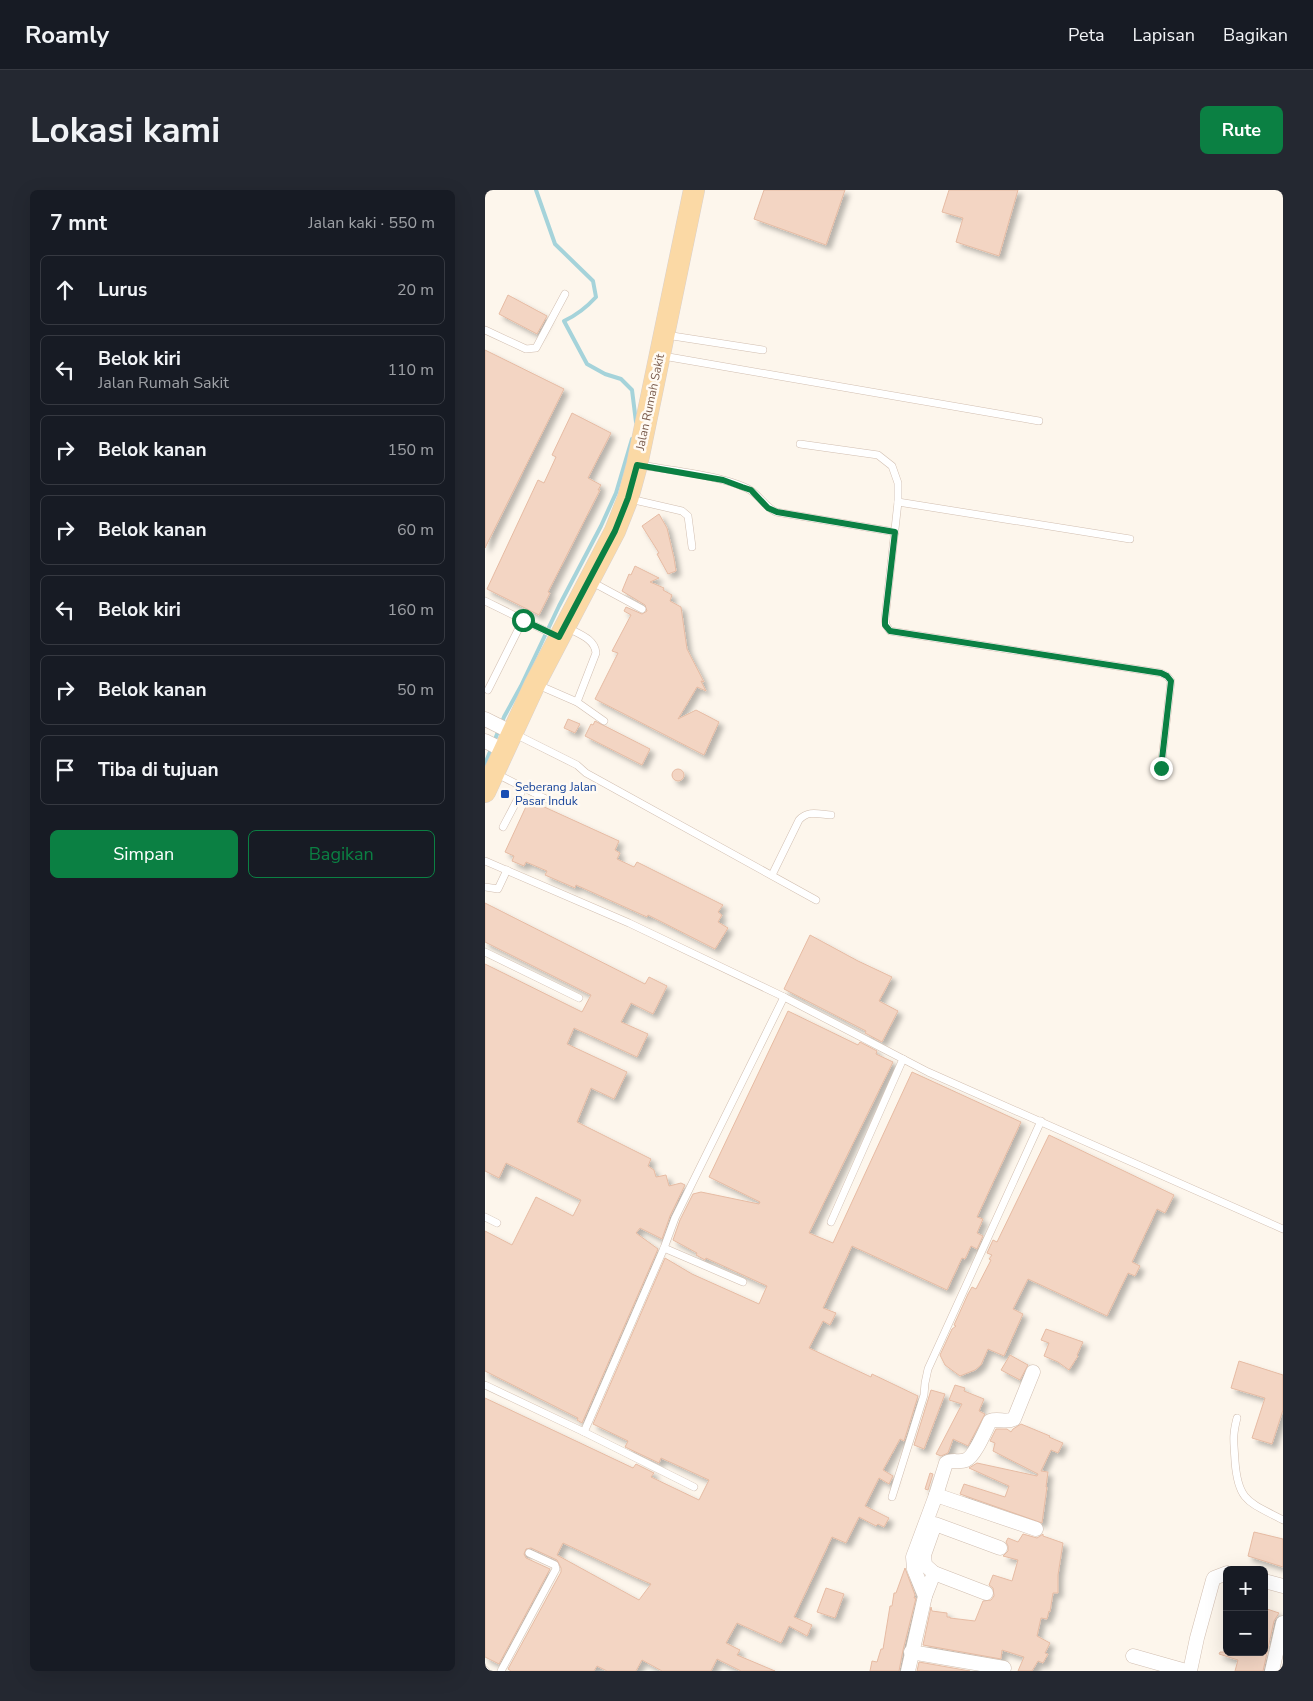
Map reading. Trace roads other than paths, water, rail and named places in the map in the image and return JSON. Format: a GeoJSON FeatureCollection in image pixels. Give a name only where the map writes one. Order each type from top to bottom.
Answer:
{"type":"FeatureCollection","features":[{"type":"Feature","properties":{"kind":"main road","name":"Jalan Rumah Sakit"},"geometry":{"type":"LineString","coordinates":[[485,792],[495,773],[496,735],[535,684],[555,632],[589,581],[615,531],[628,498],[637,465],[694,190]]}},
{"type":"Feature","properties":{"kind":"street"},"geometry":{"type":"LineString","coordinates":[[925,1596],[914,1568],[913,1557],[946,1463],[950,1461],[965,1461],[972,1456],[990,1421],[1010,1421],[1014,1419],[1033,1372]]}},
{"type":"Feature","properties":{"kind":"street"},"geometry":{"type":"LineString","coordinates":[[936,1495],[1035,1529]]}},
{"type":"Feature","properties":{"kind":"street"},"geometry":{"type":"LineString","coordinates":[[986,1594],[934,1573],[925,1565],[924,1555],[935,1524],[1001,1548]]}},
{"type":"Feature","properties":{"kind":"street"},"geometry":{"type":"LineString","coordinates":[[908,1671],[925,1596],[934,1573]]}},
{"type":"Feature","properties":{"kind":"street"},"geometry":{"type":"LineString","coordinates":[[1190,1671],[1213,1580],[1223,1575]]}},
{"type":"Feature","properties":{"kind":"street"},"geometry":{"type":"LineString","coordinates":[[1268,1582],[1283,1586]]}},
{"type":"Feature","properties":{"kind":"street"},"geometry":{"type":"LineString","coordinates":[[1271,1671],[1283,1623]]}},
{"type":"Feature","properties":{"kind":"street"},"geometry":{"type":"LineString","coordinates":[[911,1652],[1004,1668]]}},
{"type":"Feature","properties":{"kind":"street"},"geometry":{"type":"LineString","coordinates":[[1133,1656],[1186,1671]]}},
{"type":"Feature","properties":{"kind":"lane"},"geometry":{"type":"LineString","coordinates":[[485,330],[527,349],[536,348],[565,294]]}},
{"type":"Feature","properties":{"kind":"lane"},"geometry":{"type":"LineString","coordinates":[[661,345],[763,350]]}},
{"type":"Feature","properties":{"kind":"lane"},"geometry":{"type":"LineString","coordinates":[[661,345],[1039,421]]}},
{"type":"Feature","properties":{"kind":"lane"},"geometry":{"type":"LineString","coordinates":[[800,444],[878,455],[892,466],[898,483],[898,502],[885,619],[885,625],[890,631],[1161,673],[1167,676],[1171,681],[1161,768]]}},
{"type":"Feature","properties":{"kind":"lane"},"geometry":{"type":"LineString","coordinates":[[637,465],[723,480],[735,484],[751,490],[768,508],[777,512],[895,532]]}},
{"type":"Feature","properties":{"kind":"lane"},"geometry":{"type":"LineString","coordinates":[[628,498],[681,511],[688,516],[692,547]]}},
{"type":"Feature","properties":{"kind":"lane"},"geometry":{"type":"LineString","coordinates":[[898,502],[1130,539]]}},
{"type":"Feature","properties":{"kind":"lane"},"geometry":{"type":"LineString","coordinates":[[589,581],[642,609]]}},
{"type":"Feature","properties":{"kind":"lane"},"geometry":{"type":"LineString","coordinates":[[485,601],[523,620],[555,632],[594,643],[596,653],[577,702]]}},
{"type":"Feature","properties":{"kind":"lane"},"geometry":{"type":"LineString","coordinates":[[488,690],[523,620]]}},
{"type":"Feature","properties":{"kind":"lane"},"geometry":{"type":"LineString","coordinates":[[535,684],[577,702],[604,721]]}},
{"type":"Feature","properties":{"kind":"lane"},"geometry":{"type":"LineString","coordinates":[[496,735],[577,765],[586,773],[816,900]]}},
{"type":"Feature","properties":{"kind":"lane"},"geometry":{"type":"LineString","coordinates":[[495,773],[546,799]]}},
{"type":"Feature","properties":{"kind":"lane"},"geometry":{"type":"LineString","coordinates":[[503,828],[524,787]]}},
{"type":"Feature","properties":{"kind":"lane"},"geometry":{"type":"LineString","coordinates":[[772,875],[803,815],[809,813],[831,815]]}},
{"type":"Feature","properties":{"kind":"lane"},"geometry":{"type":"LineString","coordinates":[[485,861],[629,923],[784,997],[927,1072],[1283,1229]]}},
{"type":"Feature","properties":{"kind":"lane"},"geometry":{"type":"LineString","coordinates":[[485,887],[498,889],[507,870]]}},
{"type":"Feature","properties":{"kind":"lane"},"geometry":{"type":"LineString","coordinates":[[485,952],[579,998]]}},
{"type":"Feature","properties":{"kind":"lane"},"geometry":{"type":"LineString","coordinates":[[584,1432],[664,1248],[675,1218],[784,997]]}},
{"type":"Feature","properties":{"kind":"lane"},"geometry":{"type":"LineString","coordinates":[[831,1222],[903,1059]]}},
{"type":"Feature","properties":{"kind":"lane"},"geometry":{"type":"LineString","coordinates":[[892,1497],[924,1394],[928,1369],[1041,1121]]}},
{"type":"Feature","properties":{"kind":"lane"},"geometry":{"type":"LineString","coordinates":[[485,1217],[497,1223]]}},
{"type":"Feature","properties":{"kind":"lane"},"geometry":{"type":"LineString","coordinates":[[664,1248],[743,1282]]}},
{"type":"Feature","properties":{"kind":"lane"},"geometry":{"type":"LineString","coordinates":[[485,1385],[694,1487]]}},
{"type":"Feature","properties":{"kind":"lane"},"geometry":{"type":"LineString","coordinates":[[1237,1418],[1233,1435],[1235,1472],[1239,1491],[1250,1502],[1283,1520]]}},
{"type":"Feature","properties":{"kind":"lane"},"geometry":{"type":"LineString","coordinates":[[501,1671],[556,1569],[555,1565],[529,1553]]}},
{"type":"Feature","properties":{"kind":"waterway"},"geometry":{"type":"LineString","coordinates":[[536,190],[555,244],[593,281],[596,297],[589,305],[564,321],[587,364],[605,374],[621,379],[632,390],[636,422]]}},
{"type":"Feature","properties":{"kind":"waterway"},"geometry":{"type":"LineString","coordinates":[[485,764],[504,717],[616,493],[632,439]]}},
{"type":"Feature","properties":{"kind":"place","name":"Seberang Jalan Pasar Induk"},"geometry":{"type":"Point","coordinates":[505,794]}}]}
